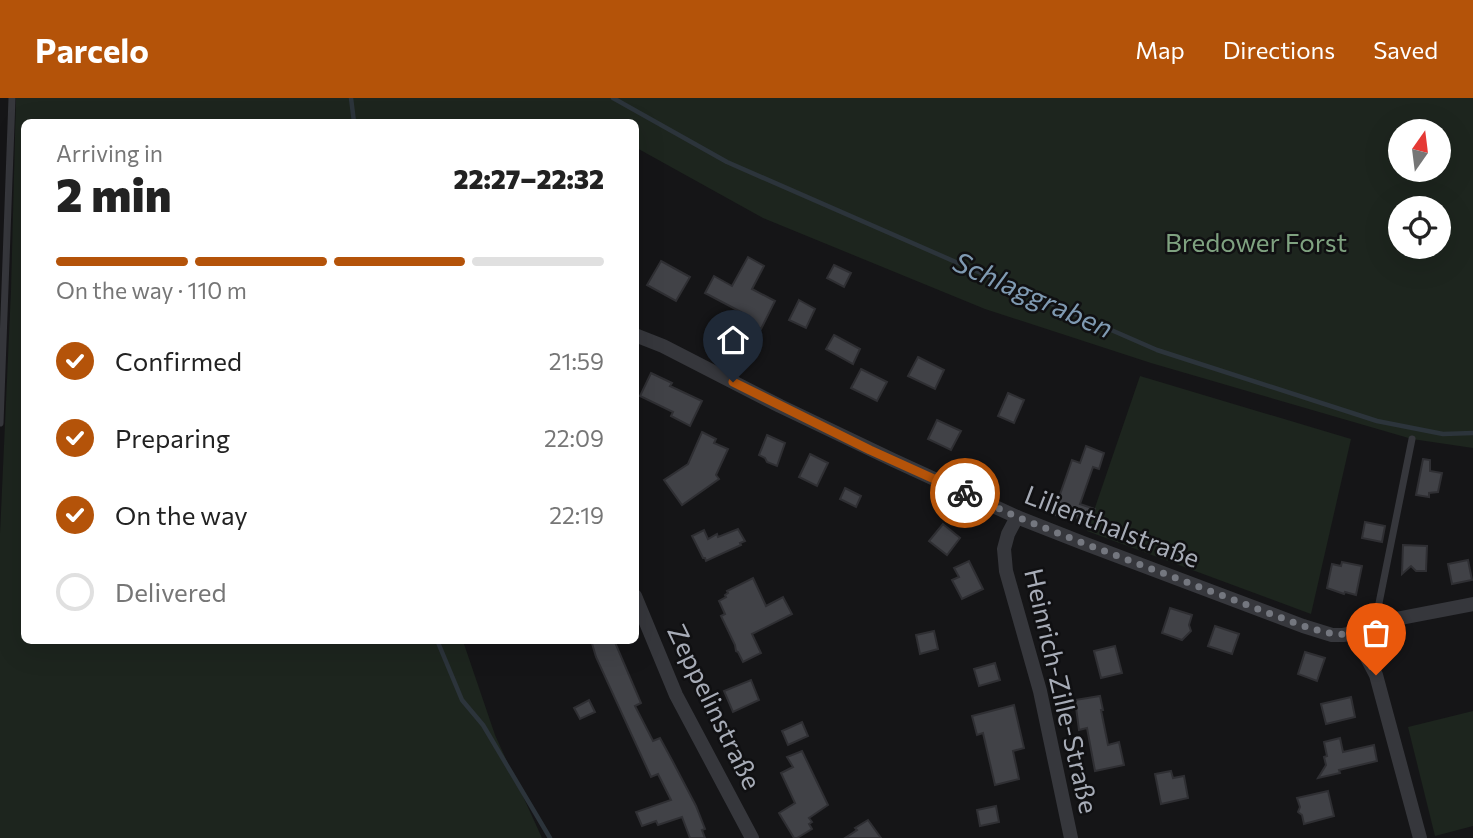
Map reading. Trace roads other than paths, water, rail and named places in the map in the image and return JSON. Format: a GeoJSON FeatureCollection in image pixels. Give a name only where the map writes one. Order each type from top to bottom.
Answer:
{"type":"FeatureCollection","features":[{"type":"Feature","properties":{"kind":"street","name":"Lilienthalstraße"},"geometry":{"type":"LineString","coordinates":[[639,337],[880,454],[1017,517],[1303,626],[1332,635],[1343,635],[1375,623],[1473,604]]}},
{"type":"Feature","properties":{"kind":"street","name":"Heinrich-Zille-Straße"},"geometry":{"type":"LineString","coordinates":[[1017,517],[1004,549],[1006,571],[1040,691],[1071,838]]}},
{"type":"Feature","properties":{"kind":"street","name":"Zeppelinstraße"},"geometry":{"type":"LineString","coordinates":[[639,606],[676,695],[752,838]]}},
{"type":"Feature","properties":{"kind":"street"},"geometry":{"type":"LineString","coordinates":[[1354,633],[1376,675],[1420,838]]}},
{"type":"Feature","properties":{"kind":"lane"},"geometry":{"type":"LineString","coordinates":[[0,423],[12,98]]}},
{"type":"Feature","properties":{"kind":"lane"},"geometry":{"type":"LineString","coordinates":[[1375,623],[1412,439]]}},
{"type":"Feature","properties":{"kind":"waterway"},"geometry":{"type":"LineString","coordinates":[[351,98],[354,119]]}},
{"type":"Feature","properties":{"kind":"waterway","name":"Schlaggraben"},"geometry":{"type":"LineString","coordinates":[[613,98],[727,162],[1157,350],[1377,421],[1443,434],[1473,433]]}},
{"type":"Feature","properties":{"kind":"waterway"},"geometry":{"type":"LineString","coordinates":[[439,644],[462,700],[483,725],[550,838]]}},
{"type":"Feature","properties":{"kind":"park label","name":"Bredower Forst"},"geometry":{"type":"Point","coordinates":[1256,243]}}]}
